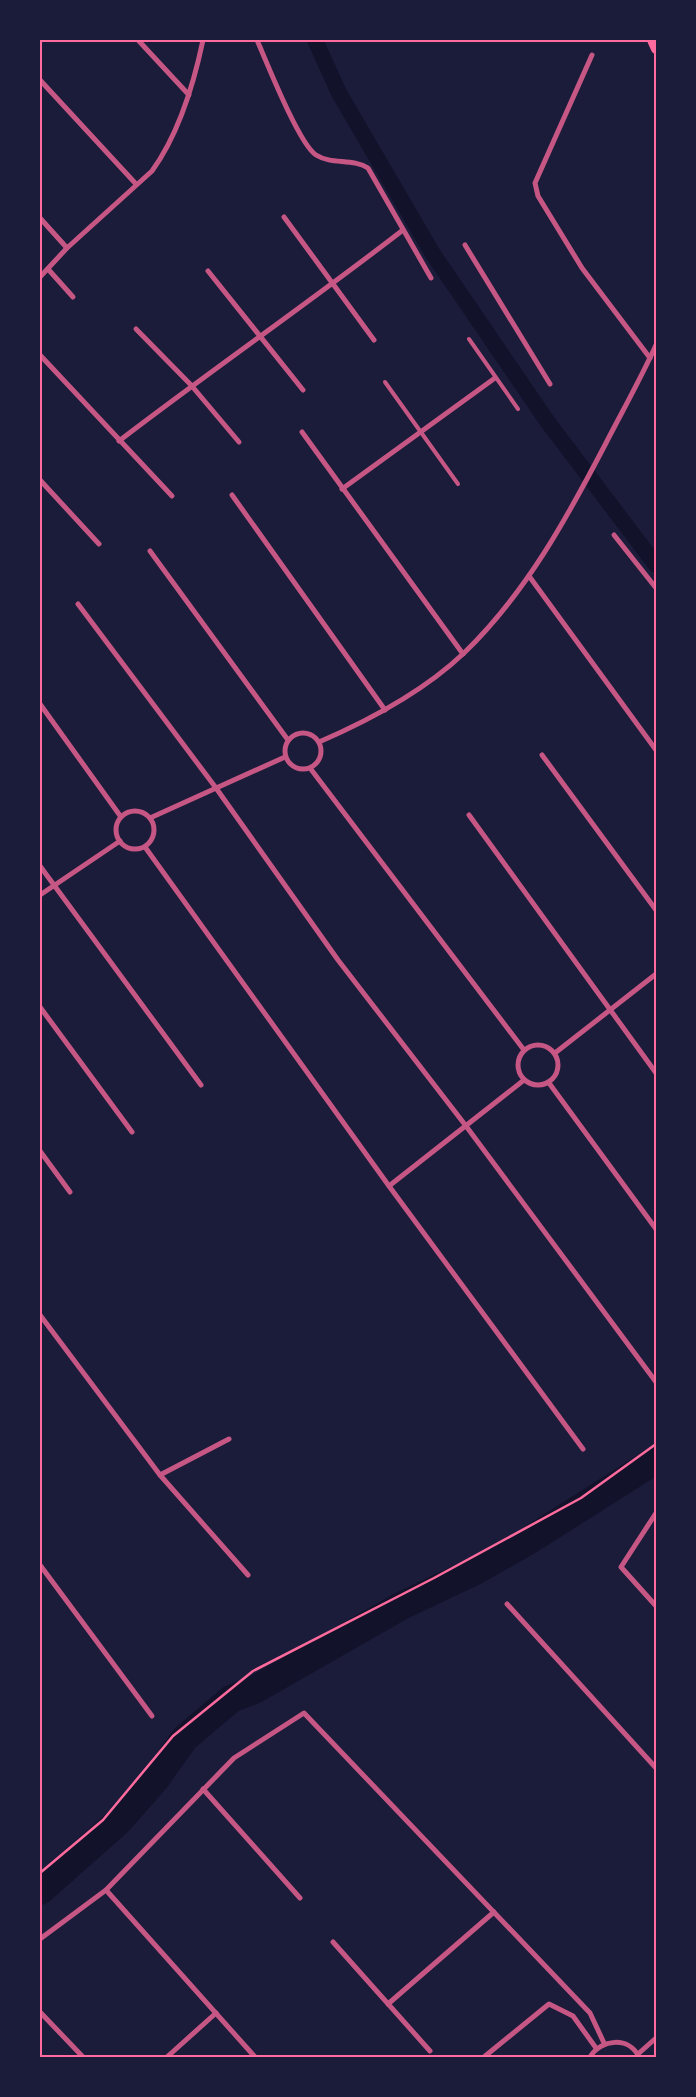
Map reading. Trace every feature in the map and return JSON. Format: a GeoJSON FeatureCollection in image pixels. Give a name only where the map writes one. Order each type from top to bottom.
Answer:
{"type":"FeatureCollection","features":[{"type":"Feature","properties":{"kind":"main road"},"geometry":{"type":"LineString","coordinates":[[652,40],[656,49]]}},
{"type":"Feature","properties":{"kind":"street"},"geometry":{"type":"LineString","coordinates":[[138,40],[190,95]]}},
{"type":"Feature","properties":{"kind":"street"},"geometry":{"type":"LineString","coordinates":[[40,277],[67,248],[152,171],[160,160],[190,95],[203,40]]}},
{"type":"Feature","properties":{"kind":"street"},"geometry":{"type":"LineString","coordinates":[[257,40],[303,141],[316,155],[326,159],[356,162],[368,168],[431,278]]}},
{"type":"Feature","properties":{"kind":"street"},"geometry":{"type":"LineString","coordinates":[[592,55],[535,183],[538,196],[582,268],[650,358]]}},
{"type":"Feature","properties":{"kind":"street"},"geometry":{"type":"LineString","coordinates":[[40,80],[136,184]]}},
{"type":"Feature","properties":{"kind":"street"},"geometry":{"type":"LineString","coordinates":[[284,217],[374,340]]}},
{"type":"Feature","properties":{"kind":"street"},"geometry":{"type":"LineString","coordinates":[[40,218],[67,248]]}},
{"type":"Feature","properties":{"kind":"street"},"geometry":{"type":"LineString","coordinates":[[119,441],[191,385],[260,338],[403,230]]}},
{"type":"Feature","properties":{"kind":"street"},"geometry":{"type":"LineString","coordinates":[[464,245],[550,384]]}},
{"type":"Feature","properties":{"kind":"street"},"geometry":{"type":"LineString","coordinates":[[48,269],[73,297]]}},
{"type":"Feature","properties":{"kind":"street"},"geometry":{"type":"LineString","coordinates":[[208,271],[303,390]]}},
{"type":"Feature","properties":{"kind":"street"},"geometry":{"type":"LineString","coordinates":[[136,329],[191,385],[238,442]]}},
{"type":"Feature","properties":{"kind":"street"},"geometry":{"type":"LineString","coordinates":[[319,742],[385,710],[427,683],[462,654],[529,576],[564,522],[656,345]]}},
{"type":"Feature","properties":{"kind":"street"},"geometry":{"type":"LineString","coordinates":[[40,355],[172,496]]}},
{"type":"Feature","properties":{"kind":"street"},"geometry":{"type":"LineString","coordinates":[[342,489],[495,378]]}},
{"type":"Feature","properties":{"kind":"street"},"geometry":{"type":"LineString","coordinates":[[302,432],[462,654]]}},
{"type":"Feature","properties":{"kind":"street"},"geometry":{"type":"LineString","coordinates":[[40,480],[99,544]]}},
{"type":"Feature","properties":{"kind":"street"},"geometry":{"type":"LineString","coordinates":[[232,495],[385,710]]}},
{"type":"Feature","properties":{"kind":"street"},"geometry":{"type":"LineString","coordinates":[[614,535],[656,588]]}},
{"type":"Feature","properties":{"kind":"street"},"geometry":{"type":"LineString","coordinates":[[150,551],[288,740]]}},
{"type":"Feature","properties":{"kind":"street"},"geometry":{"type":"LineString","coordinates":[[529,576],[656,750]]}},
{"type":"Feature","properties":{"kind":"street"},"geometry":{"type":"LineString","coordinates":[[78,604],[216,788],[338,960],[466,1126],[656,1382]]}},
{"type":"Feature","properties":{"kind":"street"},"geometry":{"type":"LineString","coordinates":[[40,704],[122,817]]}},
{"type":"Feature","properties":{"kind":"street"},"geometry":{"type":"LineString","coordinates":[[304,732],[315,737],[321,748],[319,760],[310,768],[298,769],[288,762],[285,757],[284,751],[288,740],[292,736],[304,732]]}},
{"type":"Feature","properties":{"kind":"street"},"geometry":{"type":"LineString","coordinates":[[542,755],[656,910]]}},
{"type":"Feature","properties":{"kind":"street"},"geometry":{"type":"LineString","coordinates":[[150,818],[285,757]]}},
{"type":"Feature","properties":{"kind":"street"},"geometry":{"type":"LineString","coordinates":[[310,768],[524,1050]]}},
{"type":"Feature","properties":{"kind":"street"},"geometry":{"type":"LineString","coordinates":[[133,811],[145,814],[150,818],[153,824],[153,836],[145,847],[129,848],[120,841],[116,829],[122,817],[133,811]]}},
{"type":"Feature","properties":{"kind":"street"},"geometry":{"type":"LineString","coordinates":[[469,815],[656,1073]]}},
{"type":"Feature","properties":{"kind":"street"},"geometry":{"type":"LineString","coordinates":[[40,895],[120,841]]}},
{"type":"Feature","properties":{"kind":"street"},"geometry":{"type":"LineString","coordinates":[[145,847],[389,1186],[583,1449]]}},
{"type":"Feature","properties":{"kind":"street"},"geometry":{"type":"LineString","coordinates":[[40,866],[201,1084]]}},
{"type":"Feature","properties":{"kind":"street"},"geometry":{"type":"LineString","coordinates":[[554,1053],[656,974]]}},
{"type":"Feature","properties":{"kind":"street"},"geometry":{"type":"LineString","coordinates":[[40,1008],[132,1132]]}},
{"type":"Feature","properties":{"kind":"street"},"geometry":{"type":"LineString","coordinates":[[537,1044],[550,1048],[554,1053],[558,1059],[557,1073],[549,1083],[536,1086],[524,1080],[518,1068],[518,1061],[524,1050],[537,1044]]}},
{"type":"Feature","properties":{"kind":"street"},"geometry":{"type":"LineString","coordinates":[[389,1186],[524,1080]]}},
{"type":"Feature","properties":{"kind":"street"},"geometry":{"type":"LineString","coordinates":[[549,1083],[656,1229]]}},
{"type":"Feature","properties":{"kind":"street"},"geometry":{"type":"LineString","coordinates":[[40,1151],[70,1192]]}},
{"type":"Feature","properties":{"kind":"street"},"geometry":{"type":"LineString","coordinates":[[40,1315],[160,1475],[248,1575]]}},
{"type":"Feature","properties":{"kind":"street"},"geometry":{"type":"LineString","coordinates":[[160,1475],[229,1439]]}},
{"type":"Feature","properties":{"kind":"street"},"geometry":{"type":"LineString","coordinates":[[656,1513],[621,1568],[656,1606]]}},
{"type":"Feature","properties":{"kind":"street"},"geometry":{"type":"LineString","coordinates":[[40,1565],[152,1716]]}},
{"type":"Feature","properties":{"kind":"street"},"geometry":{"type":"LineString","coordinates":[[507,1604],[656,1768]]}},
{"type":"Feature","properties":{"kind":"street"},"geometry":{"type":"LineString","coordinates":[[40,1939],[106,1890],[234,1758],[304,1713],[590,2012],[604,2043]]}},
{"type":"Feature","properties":{"kind":"street"},"geometry":{"type":"LineString","coordinates":[[203,1789],[300,1898]]}},
{"type":"Feature","properties":{"kind":"street"},"geometry":{"type":"LineString","coordinates":[[106,1890],[255,2057]]}},
{"type":"Feature","properties":{"kind":"street"},"geometry":{"type":"LineString","coordinates":[[388,2004],[494,1912]]}},
{"type":"Feature","properties":{"kind":"street"},"geometry":{"type":"LineString","coordinates":[[333,1942],[430,2051]]}},
{"type":"Feature","properties":{"kind":"street"},"geometry":{"type":"LineString","coordinates":[[484,2057],[549,2004],[573,2016],[596,2048]]}},
{"type":"Feature","properties":{"kind":"street"},"geometry":{"type":"LineString","coordinates":[[40,2012],[83,2057]]}},
{"type":"Feature","properties":{"kind":"street"},"geometry":{"type":"LineString","coordinates":[[167,2057],[216,2013]]}},
{"type":"Feature","properties":{"kind":"street"},"geometry":{"type":"LineString","coordinates":[[590,2057],[596,2048],[604,2043],[614,2041],[632,2047],[639,2055],[656,2038]]}},
{"type":"Feature","properties":{"kind":"lane"},"geometry":{"type":"LineString","coordinates":[[469,339],[518,409]]}},
{"type":"Feature","properties":{"kind":"lane"},"geometry":{"type":"LineString","coordinates":[[385,382],[458,484]]}},
{"type":"Feature","properties":{"kind":"path"},"geometry":{"type":"LineString","coordinates":[[40,1873],[103,1820],[173,1736],[253,1670],[434,1578],[581,1498],[656,1444]]}},
{"type":"Feature","properties":{"kind":"waterway"},"geometry":{"type":"LineString","coordinates":[[315,40],[339,93],[433,254],[547,421],[656,565]]}},
{"type":"Feature","properties":{"kind":"waterway"},"geometry":{"type":"LineString","coordinates":[[40,1891],[118,1822],[155,1780],[185,1738],[231,1699],[254,1690],[401,1606],[475,1571],[528,1541],[656,1460]]}}]}
